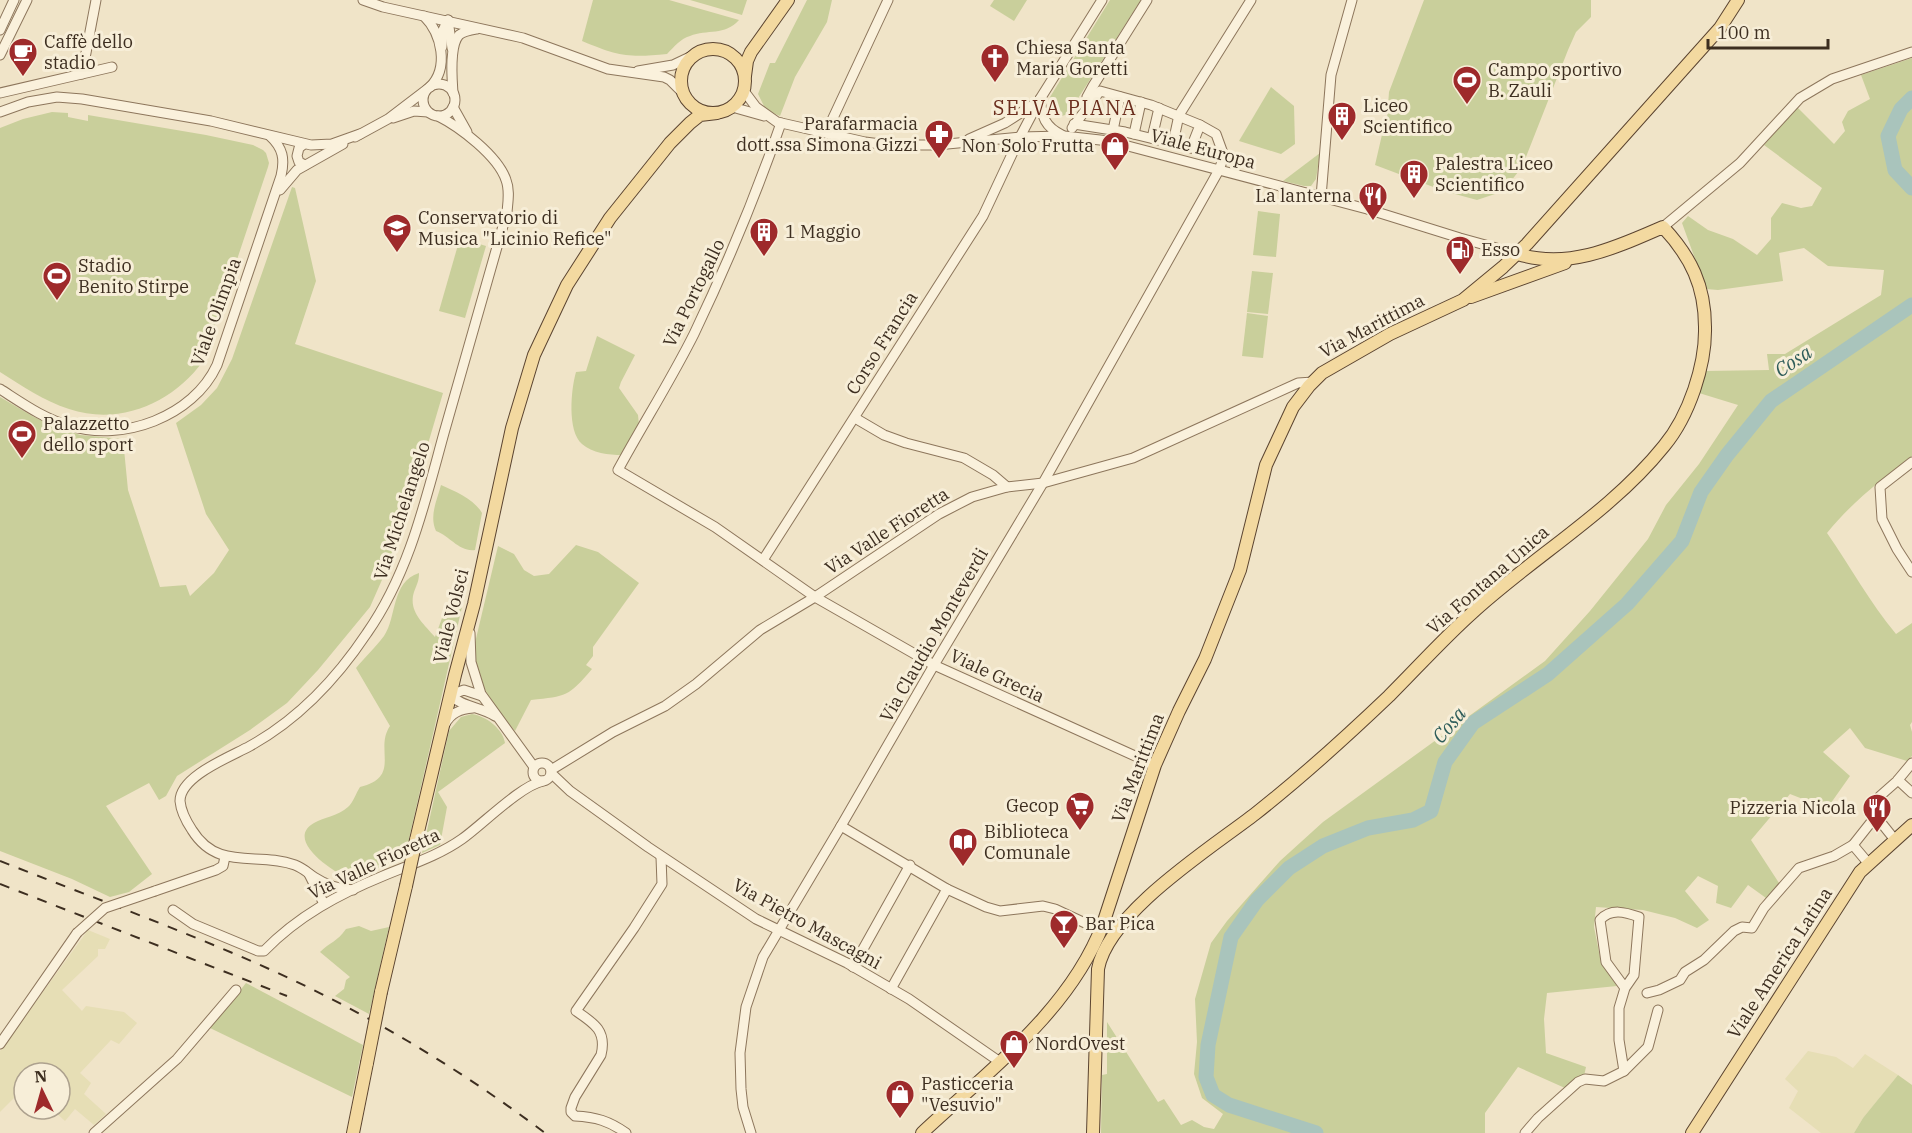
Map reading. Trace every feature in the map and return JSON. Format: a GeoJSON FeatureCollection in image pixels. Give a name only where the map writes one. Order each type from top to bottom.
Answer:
{"type":"FeatureCollection","features":[{"type":"Feature","properties":{"kind":"main road","name":"Via Marittima"},"geometry":{"type":"LineString","coordinates":[[922,1133],[1000,1062],[1038,1023],[1076,975],[1098,936],[1155,765],[1205,659],[1240,570],[1266,465],[1293,408],[1322,373],[1390,334],[1463,300],[1518,254],[1720,28],[1738,0]]}},
{"type":"Feature","properties":{"kind":"main road"},"geometry":{"type":"LineString","coordinates":[[732,107],[744,91],[747,61],[760,38],[786,4]]}},
{"type":"Feature","properties":{"kind":"main road"},"geometry":{"type":"LineString","coordinates":[[694,55],[710,49],[728,52],[739,50],[760,38]]}},
{"type":"Feature","properties":{"kind":"main road"},"geometry":{"type":"LineString","coordinates":[[728,52],[739,62],[745,76]]}},
{"type":"Feature","properties":{"kind":"main road","name":"Viale Volsci"},"geometry":{"type":"LineString","coordinates":[[353,1133],[381,992],[441,732],[474,604],[512,428],[534,355],[567,285],[610,218],[670,143],[687,115],[682,72],[694,55]]}},
{"type":"Feature","properties":{"kind":"main road"},"geometry":{"type":"LineString","coordinates":[[686,98],[702,111],[717,113]]}},
{"type":"Feature","properties":{"kind":"main road","name":"Viale Volsci"},"geometry":{"type":"LineString","coordinates":[[670,143],[700,116],[732,107]]}},
{"type":"Feature","properties":{"kind":"main road"},"geometry":{"type":"LineString","coordinates":[[1463,300],[1574,259],[1612,248],[1664,227]]}},
{"type":"Feature","properties":{"kind":"main road","name":"Via Fontana Unica"},"geometry":{"type":"LineString","coordinates":[[1094,1133],[1097,982],[1102,956],[1116,931],[1171,877],[1324,757],[1472,613],[1618,493],[1666,444],[1684,412],[1700,373],[1706,339],[1703,296],[1694,270],[1681,246],[1664,227]]}},
{"type":"Feature","properties":{"kind":"main road"},"geometry":{"type":"LineString","coordinates":[[1518,254],[1544,259],[1574,259]]}},
{"type":"Feature","properties":{"kind":"main road","name":"Viale America Latina"},"geometry":{"type":"LineString","coordinates":[[1692,1133],[1860,872],[1912,825]]}},
{"type":"Feature","properties":{"kind":"main road"},"geometry":{"type":"LineString","coordinates":[[1108,906],[1113,915],[1129,916]]}},
{"type":"Feature","properties":{"kind":"main road"},"geometry":{"type":"LineString","coordinates":[[1076,975],[1080,972],[1089,972],[1095,976],[1097,982]]}},
{"type":"Feature","properties":{"kind":"street"},"geometry":{"type":"LineString","coordinates":[[0,30],[14,0]]}},
{"type":"Feature","properties":{"kind":"street"},"geometry":{"type":"LineString","coordinates":[[0,55],[27,0]]}},
{"type":"Feature","properties":{"kind":"street"},"geometry":{"type":"LineString","coordinates":[[82,74],[96,0]]}},
{"type":"Feature","properties":{"kind":"street"},"geometry":{"type":"LineString","coordinates":[[363,0],[383,7],[532,41],[608,69],[670,80],[686,98]]}},
{"type":"Feature","properties":{"kind":"street"},"geometry":{"type":"LineString","coordinates":[[826,133],[888,0]]}},
{"type":"Feature","properties":{"kind":"street"},"geometry":{"type":"LineString","coordinates":[[959,144],[1005,123],[1040,99],[1102,0]]}},
{"type":"Feature","properties":{"kind":"street"},"geometry":{"type":"LineString","coordinates":[[1090,102],[1087,97],[1093,86],[1147,0]]}},
{"type":"Feature","properties":{"kind":"street"},"geometry":{"type":"LineString","coordinates":[[1173,143],[1179,115],[1251,0]]}},
{"type":"Feature","properties":{"kind":"street"},"geometry":{"type":"LineString","coordinates":[[1321,197],[1330,75],[1352,0]]}},
{"type":"Feature","properties":{"kind":"street"},"geometry":{"type":"LineString","coordinates":[[424,16],[434,28],[441,53]]}},
{"type":"Feature","properties":{"kind":"street"},"geometry":{"type":"LineString","coordinates":[[448,20],[454,98],[453,107],[447,114],[438,116],[428,112],[423,99],[439,76],[443,30],[448,20]]}},
{"type":"Feature","properties":{"kind":"street"},"geometry":{"type":"LineString","coordinates":[[452,53],[456,39],[462,33],[483,28]]}},
{"type":"Feature","properties":{"kind":"street"},"geometry":{"type":"LineString","coordinates":[[1664,227],[1740,163],[1800,99],[1832,80],[1912,52]]}},
{"type":"Feature","properties":{"kind":"street"},"geometry":{"type":"LineString","coordinates":[[633,72],[673,65],[694,55]]}},
{"type":"Feature","properties":{"kind":"street"},"geometry":{"type":"LineString","coordinates":[[0,93],[112,67]]}},
{"type":"Feature","properties":{"kind":"street"},"geometry":{"type":"LineString","coordinates":[[428,89],[442,85],[453,93]]}},
{"type":"Feature","properties":{"kind":"street","name":"Viale Olimpia"},"geometry":{"type":"LineString","coordinates":[[272,205],[288,180],[305,165],[388,119],[428,89]]}},
{"type":"Feature","properties":{"kind":"street"},"geometry":{"type":"LineString","coordinates":[[744,91],[768,117]]}},
{"type":"Feature","properties":{"kind":"street"},"geometry":{"type":"LineString","coordinates":[[1040,99],[1041,110],[1047,125],[1067,136],[1100,91],[1159,108],[1200,125],[1216,134],[1224,156]]}},
{"type":"Feature","properties":{"kind":"street"},"geometry":{"type":"LineString","coordinates":[[1113,130],[1120,97]]}},
{"type":"Feature","properties":{"kind":"street","name":"Viale Olimpia"},"geometry":{"type":"LineString","coordinates":[[3,109],[48,98],[82,99],[211,121],[304,144],[332,144],[360,134]]}},
{"type":"Feature","properties":{"kind":"street","name":"Corso Francia"},"geometry":{"type":"LineString","coordinates":[[763,560],[983,216],[1040,99]]}},
{"type":"Feature","properties":{"kind":"street"},"geometry":{"type":"LineString","coordinates":[[1134,134],[1141,102]]}},
{"type":"Feature","properties":{"kind":"street","name":"Via Michelangelo"},"geometry":{"type":"LineString","coordinates":[[353,890],[334,887],[316,879],[300,867],[287,863],[225,857],[207,848],[187,824],[181,809],[181,795],[183,789],[203,771],[252,745],[302,709],[329,681],[367,634],[392,594],[417,528],[507,212],[507,181],[495,161],[474,141],[459,122],[453,107]]}},
{"type":"Feature","properties":{"kind":"street"},"geometry":{"type":"LineString","coordinates":[[732,107],[768,117]]}},
{"type":"Feature","properties":{"kind":"street"},"geometry":{"type":"LineString","coordinates":[[1152,138],[1159,108]]}},
{"type":"Feature","properties":{"kind":"street","name":"Viale Olimpia"},"geometry":{"type":"LineString","coordinates":[[388,119],[414,111],[428,112]]}},
{"type":"Feature","properties":{"kind":"street","name":"Via Michelangelo"},"geometry":{"type":"LineString","coordinates":[[438,116],[474,141]]}},
{"type":"Feature","properties":{"kind":"street","name":"Viale Europa"},"geometry":{"type":"LineString","coordinates":[[768,117],[782,123],[888,145],[959,144],[1020,137],[1067,136],[1109,141],[1321,197],[1518,254]]}},
{"type":"Feature","properties":{"kind":"street","name":"Via Portogallo"},"geometry":{"type":"LineString","coordinates":[[618,470],[688,345],[725,269],[782,123]]}},
{"type":"Feature","properties":{"kind":"street"},"geometry":{"type":"LineString","coordinates":[[1074,124],[1134,134],[1224,156]]}},
{"type":"Feature","properties":{"kind":"street"},"geometry":{"type":"LineString","coordinates":[[1191,148],[1200,125]]}},
{"type":"Feature","properties":{"kind":"street","name":"Viale Olimpia"},"geometry":{"type":"LineString","coordinates":[[0,389],[55,421],[98,431],[142,426],[167,414],[200,389],[217,365],[272,205],[283,163],[281,150],[270,136]]}},
{"type":"Feature","properties":{"kind":"street"},"geometry":{"type":"LineString","coordinates":[[304,144],[299,148],[297,156],[299,162],[305,165]]}},
{"type":"Feature","properties":{"kind":"street","name":"Via Claudio Monteverdi"},"geometry":{"type":"LineString","coordinates":[[751,1133],[743,1107],[741,1089],[742,1031],[752,985],[763,957],[1043,483],[1219,170],[1224,156]]}},
{"type":"Feature","properties":{"kind":"street","name":"Via Valle Fioretta"},"geometry":{"type":"LineString","coordinates":[[173,910],[193,924],[258,951],[264,951],[301,918],[324,904],[457,843],[524,791],[543,771],[665,706],[696,684],[760,630],[815,597],[939,514],[972,497],[1007,488],[1043,483],[1133,458],[1298,383],[1313,382]]}},
{"type":"Feature","properties":{"kind":"street"},"geometry":{"type":"LineString","coordinates":[[855,418],[884,435],[964,458],[993,475],[1007,488]]}},
{"type":"Feature","properties":{"kind":"street"},"geometry":{"type":"LineString","coordinates":[[1912,462],[1880,487],[1882,519],[1912,572]]}},
{"type":"Feature","properties":{"kind":"street","name":"Viale Grecia"},"geometry":{"type":"LineString","coordinates":[[618,470],[700,517],[815,597],[934,665],[1155,765]]}},
{"type":"Feature","properties":{"kind":"street","name":"Via Pietro Mascagni"},"geometry":{"type":"LineString","coordinates":[[474,604],[470,639],[471,662],[482,696],[543,771],[661,857],[756,919],[853,967],[891,989],[935,1016],[1000,1062]]}},
{"type":"Feature","properties":{"kind":"street"},"geometry":{"type":"LineString","coordinates":[[450,695],[464,690],[482,696]]}},
{"type":"Feature","properties":{"kind":"street","name":"Via Pietro Mascagni"},"geometry":{"type":"LineString","coordinates":[[450,695],[459,702],[487,711],[502,723]]}},
{"type":"Feature","properties":{"kind":"street"},"geometry":{"type":"LineString","coordinates":[[441,732],[447,720],[454,713],[475,707]]}},
{"type":"Feature","properties":{"kind":"street"},"geometry":{"type":"LineString","coordinates":[[1647,993],[1680,980],[1685,972],[1704,960],[1734,931],[1742,927],[1752,928],[1768,902],[1799,868],[1833,856],[1853,845],[1867,829],[1875,815],[1880,796],[1912,763]]}},
{"type":"Feature","properties":{"kind":"street"},"geometry":{"type":"LineString","coordinates":[[1898,780],[1912,793]]}},
{"type":"Feature","properties":{"kind":"street"},"geometry":{"type":"LineString","coordinates":[[1875,815],[1895,840]]}},
{"type":"Feature","properties":{"kind":"street"},"geometry":{"type":"LineString","coordinates":[[841,826],[947,889],[1000,911],[1043,906],[1055,909],[1098,936]]}},
{"type":"Feature","properties":{"kind":"street"},"geometry":{"type":"LineString","coordinates":[[1853,845],[1869,864]]}},
{"type":"Feature","properties":{"kind":"street"},"geometry":{"type":"LineString","coordinates":[[0,1044],[77,933],[105,908],[216,870],[223,866],[225,857]]}},
{"type":"Feature","properties":{"kind":"street"},"geometry":{"type":"LineString","coordinates":[[626,1133],[603,1120],[575,1116],[571,1112],[572,1102],[603,1048],[601,1032],[597,1026],[576,1011],[662,884],[661,857]]}},
{"type":"Feature","properties":{"kind":"street"},"geometry":{"type":"LineString","coordinates":[[853,967],[910,866]]}},
{"type":"Feature","properties":{"kind":"street"},"geometry":{"type":"LineString","coordinates":[[307,872],[324,904]]}},
{"type":"Feature","properties":{"kind":"street"},"geometry":{"type":"LineString","coordinates":[[891,989],[947,889]]}},
{"type":"Feature","properties":{"kind":"street"},"geometry":{"type":"LineString","coordinates":[[1624,1071],[1620,1054],[1619,1008],[1625,987],[1634,975],[1638,917],[1617,912],[1606,914],[1600,920],[1600,932],[1606,962],[1625,987]]}},
{"type":"Feature","properties":{"kind":"street"},"geometry":{"type":"LineString","coordinates":[[94,1133],[177,1059],[236,990]]}},
{"type":"Feature","properties":{"kind":"street"},"geometry":{"type":"LineString","coordinates":[[1525,1133],[1578,1082],[1586,1079],[1604,1081],[1624,1071],[1648,1047],[1658,1010]]}},
{"type":"Feature","properties":{"kind":"shaded area"},"geometry":{"type":"Polygon","coordinates":[[[88,930],[110,939],[105,949],[98,949],[98,956],[62,990],[82,1011],[86,1006],[124,1012],[137,1023],[119,1044],[111,1040],[80,1073],[91,1083],[84,1094],[106,1114],[94,1125],[75,1109],[72,1113],[72,1061],[12,1061],[12,1100],[0,1112],[0,1051],[88,930]]]}},
{"type":"Feature","properties":{"kind":"shaded area"},"geometry":{"type":"Polygon","coordinates":[[[1808,1051],[1836,1057],[1853,1068],[1865,1054],[1898,1075],[1863,1118],[1854,1133],[1821,1133],[1789,1108],[1798,1091],[1785,1079],[1808,1051]]]}},
{"type":"Feature","properties":{"kind":"green space"},"geometry":{"type":"Polygon","coordinates":[[[593,0],[669,0],[739,20],[722,30],[686,37],[667,54],[623,55],[582,41],[593,0]]]}},
{"type":"Feature","properties":{"kind":"green space"},"geometry":{"type":"Polygon","coordinates":[[[690,0],[747,0],[742,15],[690,0]]]}},
{"type":"Feature","properties":{"kind":"green space"},"geometry":{"type":"Polygon","coordinates":[[[807,0],[832,0],[827,22],[795,77],[780,116],[766,110],[758,94],[770,63],[775,63],[807,0]]]}},
{"type":"Feature","properties":{"kind":"green space"},"geometry":{"type":"Polygon","coordinates":[[[994,0],[1027,0],[1014,21],[990,6],[994,0]]]}},
{"type":"Feature","properties":{"kind":"green space"},"geometry":{"type":"Polygon","coordinates":[[[1110,0],[1141,0],[1068,114],[1059,117],[1049,110],[1050,97],[1110,0]]]}},
{"type":"Feature","properties":{"kind":"green space","name":"Campo sportivo B. Zauli"},"geometry":{"type":"Polygon","coordinates":[[[1424,0],[1591,0],[1591,17],[1576,32],[1522,167],[1498,193],[1477,200],[1444,191],[1375,165],[1387,119],[1389,92],[1424,0]]]}},
{"type":"Feature","properties":{"kind":"green space"},"geometry":{"type":"Polygon","coordinates":[[[1912,58],[1912,456],[1857,502],[1827,533],[1896,634],[1912,623],[1912,722],[1910,725],[1912,756],[1907,761],[1865,748],[1850,728],[1823,752],[1850,776],[1826,810],[1790,794],[1751,840],[1779,883],[1766,898],[1748,885],[1731,908],[1716,903],[1718,886],[1698,876],[1685,891],[1709,920],[1697,928],[1675,918],[1643,910],[1596,907],[1594,927],[1601,962],[1617,986],[1547,993],[1544,1019],[1546,1053],[1586,1067],[1584,1076],[1573,1080],[1565,1088],[1518,1067],[1485,1113],[1485,1133],[1101,1133],[1102,1075],[1107,1074],[1107,1022],[1158,1102],[1164,1099],[1181,1125],[1192,1120],[1204,1127],[1214,1129],[1223,1114],[1202,1098],[1194,1074],[1197,1042],[1195,999],[1211,943],[1227,921],[1280,861],[1323,822],[1545,661],[1590,611],[1648,539],[1666,505],[1699,464],[1738,405],[1699,393],[1705,371],[1769,370],[1767,354],[1785,354],[1881,295],[1884,270],[1828,266],[1804,248],[1779,253],[1783,281],[1718,290],[1706,289],[1682,223],[1688,216],[1708,230],[1733,239],[1757,255],[1771,239],[1771,218],[1782,203],[1801,208],[1812,206],[1822,188],[1764,145],[1797,107],[1834,144],[1845,131],[1842,122],[1848,111],[1870,99],[1861,75],[1912,58]]]}},
{"type":"Feature","properties":{"kind":"green space"},"geometry":{"type":"Polygon","coordinates":[[[1271,87],[1294,106],[1295,144],[1281,154],[1239,141],[1271,87]]]}},
{"type":"Feature","properties":{"kind":"green space"},"geometry":{"type":"Polygon","coordinates":[[[52,112],[68,113],[68,117],[88,121],[88,115],[206,135],[253,145],[266,153],[269,163],[203,361],[177,389],[144,407],[107,415],[88,414],[60,406],[0,372],[0,128],[23,119],[52,112]]]}},
{"type":"Feature","properties":{"kind":"green space"},"geometry":{"type":"Polygon","coordinates":[[[1320,153],[1316,179],[1311,186],[1283,181],[1320,153]]]}},
{"type":"Feature","properties":{"kind":"green space"},"geometry":{"type":"Polygon","coordinates":[[[292,187],[295,188],[316,281],[295,344],[443,393],[400,539],[370,607],[318,670],[287,703],[250,730],[177,776],[166,796],[159,800],[149,783],[106,806],[152,874],[129,892],[110,897],[72,879],[0,851],[0,397],[34,417],[80,435],[123,439],[128,490],[160,587],[186,585],[190,596],[214,573],[229,550],[206,514],[176,423],[201,405],[217,388],[232,359],[292,187]]]}},
{"type":"Feature","properties":{"kind":"green space"},"geometry":{"type":"Polygon","coordinates":[[[1258,211],[1280,214],[1276,257],[1253,255],[1258,211]]]}},
{"type":"Feature","properties":{"kind":"green space"},"geometry":{"type":"Polygon","coordinates":[[[460,238],[486,246],[465,318],[439,311],[460,238]]]}},
{"type":"Feature","properties":{"kind":"green space"},"geometry":{"type":"Polygon","coordinates":[[[1252,271],[1273,273],[1268,314],[1247,312],[1252,271]]]}},
{"type":"Feature","properties":{"kind":"green space"},"geometry":{"type":"Polygon","coordinates":[[[1247,313],[1268,316],[1263,358],[1242,356],[1247,313]]]}},
{"type":"Feature","properties":{"kind":"green space"},"geometry":{"type":"Polygon","coordinates":[[[597,336],[635,355],[619,388],[638,415],[639,425],[622,455],[591,450],[582,444],[574,430],[572,399],[576,372],[586,371],[597,336]]]}},
{"type":"Feature","properties":{"kind":"green space"},"geometry":{"type":"Polygon","coordinates":[[[441,485],[470,500],[482,513],[475,550],[464,549],[436,531],[433,514],[441,485]]]}},
{"type":"Feature","properties":{"kind":"green space"},"geometry":{"type":"Polygon","coordinates":[[[576,545],[598,552],[639,583],[593,647],[593,656],[586,665],[592,669],[566,694],[531,700],[515,731],[481,682],[475,659],[474,647],[498,546],[514,554],[524,570],[534,576],[549,574],[576,545]]]}},
{"type":"Feature","properties":{"kind":"green space"},"geometry":{"type":"Polygon","coordinates":[[[419,573],[413,605],[422,622],[435,637],[451,594],[461,597],[462,607],[404,861],[349,879],[323,863],[315,855],[305,838],[306,830],[314,823],[348,807],[360,787],[373,782],[384,769],[384,744],[390,726],[356,668],[384,636],[404,584],[419,573]]]}},
{"type":"Feature","properties":{"kind":"green space"},"geometry":{"type":"Polygon","coordinates":[[[472,714],[483,717],[493,724],[501,733],[505,743],[438,792],[447,807],[440,845],[422,853],[449,731],[461,717],[472,714]]]}},
{"type":"Feature","properties":{"kind":"green space"},"geometry":{"type":"Polygon","coordinates":[[[359,926],[371,931],[389,927],[369,1014],[335,996],[344,989],[346,980],[350,977],[320,952],[340,937],[346,929],[359,926]]]}},
{"type":"Feature","properties":{"kind":"green space"},"geometry":{"type":"Polygon","coordinates":[[[246,983],[363,1045],[352,1097],[210,1028],[246,983]]]}},
{"type":"Feature","properties":{"kind":"green space"},"geometry":{"type":"Polygon","coordinates":[[[1898,1075],[1912,1085],[1912,1133],[1854,1133],[1863,1118],[1898,1075]]]}},
{"type":"Feature","properties":{"kind":"waterway","name":"Cosa"},"geometry":{"type":"LineString","coordinates":[[1912,98],[1901,109],[1888,136],[1895,170],[1912,188]]}},
{"type":"Feature","properties":{"kind":"waterway","name":"Cosa"},"geometry":{"type":"LineString","coordinates":[[1316,1133],[1229,1105],[1213,1095],[1206,1077],[1208,1045],[1231,937],[1257,900],[1289,868],[1323,846],[1368,828],[1413,820],[1431,811],[1445,762],[1473,723],[1548,674],[1627,604],[1682,541],[1701,492],[1727,455],[1771,401],[1912,305]]}},
{"type":"Feature","properties":{"kind":"railway"},"geometry":{"type":"LineString","coordinates":[[0,861],[162,924],[296,981],[406,1040],[477,1085],[545,1133]]}},
{"type":"Feature","properties":{"kind":"railway"},"geometry":{"type":"LineString","coordinates":[[0,884],[287,996]]}},
{"type":"Feature","properties":{"kind":"place","name":"Caffè dello stadio"},"geometry":{"type":"Point","coordinates":[23,78]}},
{"type":"Feature","properties":{"kind":"place","name":"Chiesa Santa Maria Goretti"},"geometry":{"type":"Point","coordinates":[995,84]}},
{"type":"Feature","properties":{"kind":"place","name":"Campo sportivo B. Zauli"},"geometry":{"type":"Point","coordinates":[1467,106]}},
{"type":"Feature","properties":{"kind":"place","name":"Liceo Scientifico"},"geometry":{"type":"Point","coordinates":[1342,142]}},
{"type":"Feature","properties":{"kind":"place","name":"Parafarmacia dott.ssa Simona Gizzi"},"geometry":{"type":"Point","coordinates":[939,160]}},
{"type":"Feature","properties":{"kind":"place","name":"Non Solo Frutta"},"geometry":{"type":"Point","coordinates":[1115,172]}},
{"type":"Feature","properties":{"kind":"place","name":"Palestra Liceo Scientifico"},"geometry":{"type":"Point","coordinates":[1414,200]}},
{"type":"Feature","properties":{"kind":"place","name":"La lanterna"},"geometry":{"type":"Point","coordinates":[1373,222]}},
{"type":"Feature","properties":{"kind":"place","name":"Conservatorio di Musica \"Licinio Refice\""},"geometry":{"type":"Point","coordinates":[397,254]}},
{"type":"Feature","properties":{"kind":"place","name":"1 Maggio"},"geometry":{"type":"Point","coordinates":[764,258]}},
{"type":"Feature","properties":{"kind":"place","name":"Esso"},"geometry":{"type":"Point","coordinates":[1460,276]}},
{"type":"Feature","properties":{"kind":"place","name":"Stadio Benito Stirpe"},"geometry":{"type":"Point","coordinates":[57,302]}},
{"type":"Feature","properties":{"kind":"place","name":"Palazzetto dello sport"},"geometry":{"type":"Point","coordinates":[22,460]}},
{"type":"Feature","properties":{"kind":"place","name":"Gecop"},"geometry":{"type":"Point","coordinates":[1080,832]}},
{"type":"Feature","properties":{"kind":"place","name":"Pizzeria Nicola"},"geometry":{"type":"Point","coordinates":[1877,834]}},
{"type":"Feature","properties":{"kind":"place","name":"Biblioteca Comunale"},"geometry":{"type":"Point","coordinates":[963,868]}},
{"type":"Feature","properties":{"kind":"place","name":"Bar Pica"},"geometry":{"type":"Point","coordinates":[1064,950]}},
{"type":"Feature","properties":{"kind":"place","name":"NordOvest"},"geometry":{"type":"Point","coordinates":[1014,1070]}},
{"type":"Feature","properties":{"kind":"place","name":"Pasticceria \"Vesuvio\""},"geometry":{"type":"Point","coordinates":[900,1120]}},
{"type":"Feature","properties":{"kind":"district","name":"SELVA PIANA"},"geometry":{"type":"Point","coordinates":[1065,108]}}]}
